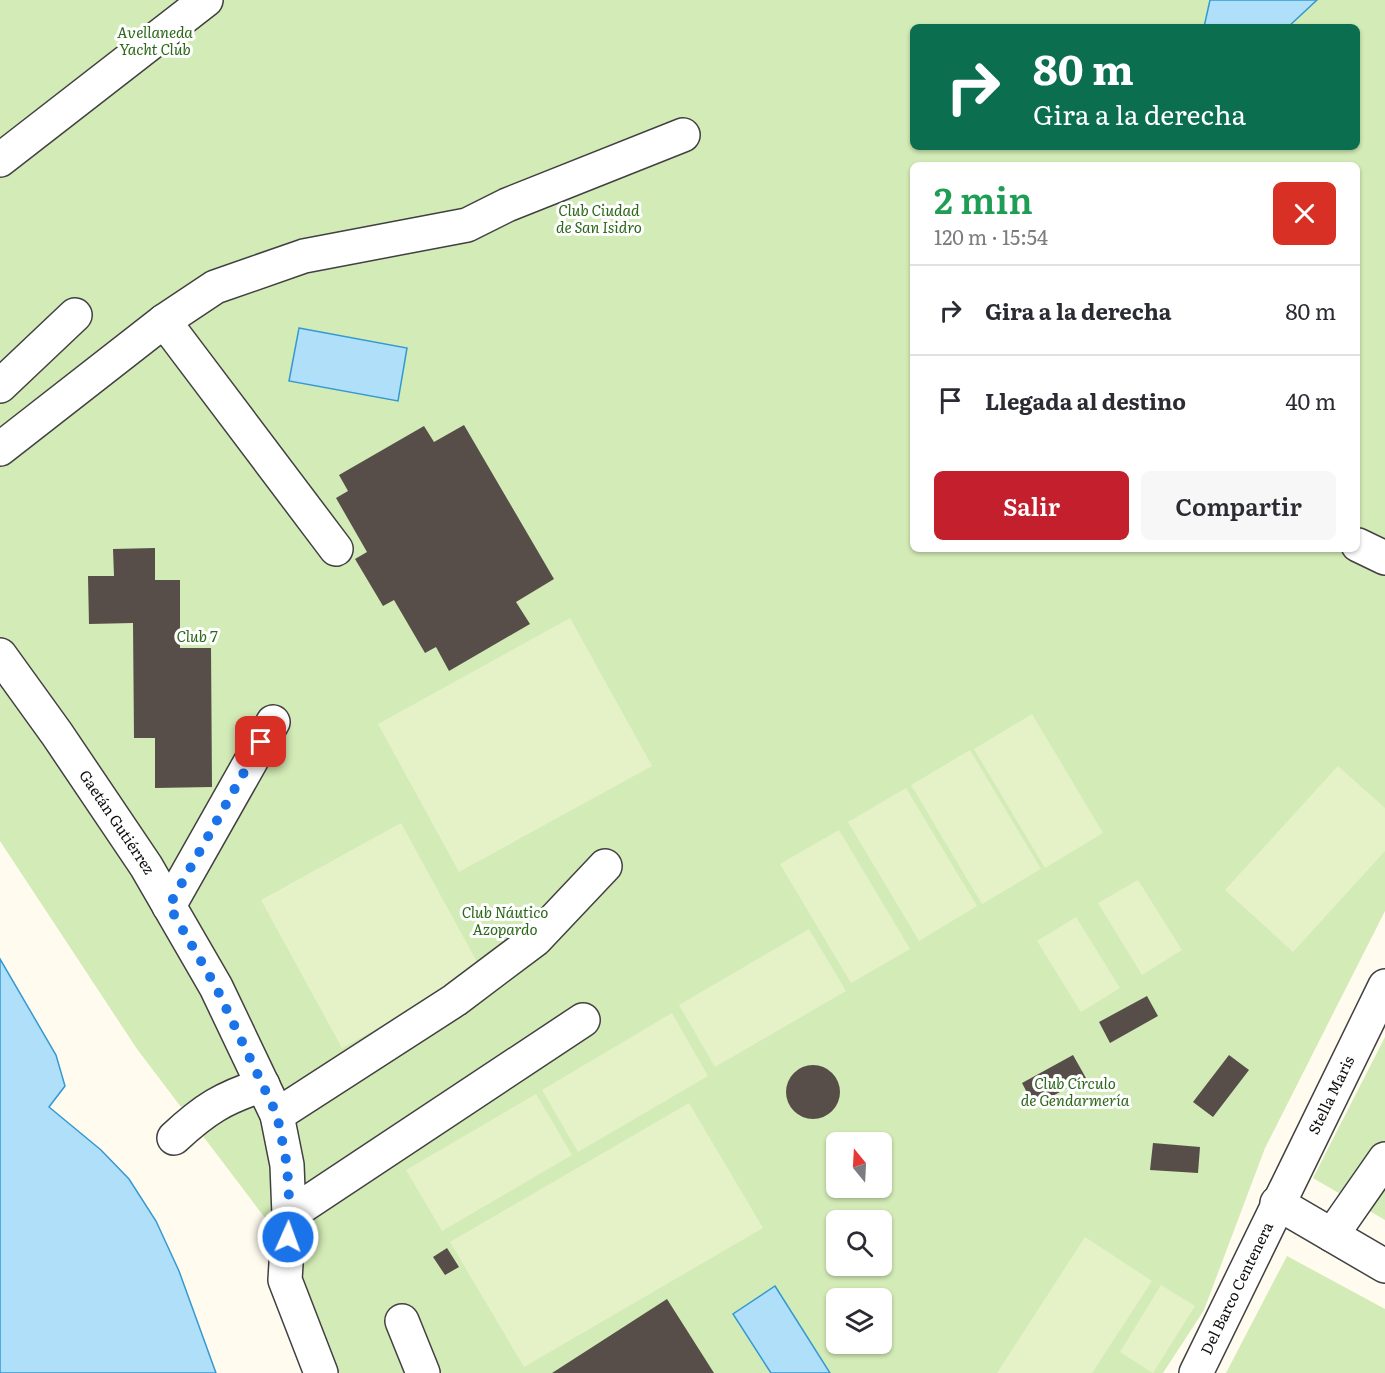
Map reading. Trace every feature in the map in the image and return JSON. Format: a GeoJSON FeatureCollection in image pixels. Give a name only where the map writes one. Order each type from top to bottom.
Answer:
{"type":"FeatureCollection","features":[{"type":"Feature","properties":{"kind":"street"},"geometry":{"type":"LineString","coordinates":[[0,160],[206,0]]}},
{"type":"Feature","properties":{"kind":"street"},"geometry":{"type":"LineString","coordinates":[[0,449],[164,321],[215,288],[304,256],[467,225],[507,205],[682,135]]}},
{"type":"Feature","properties":{"kind":"street"},"geometry":{"type":"LineString","coordinates":[[0,386],[75,315]]}},
{"type":"Feature","properties":{"kind":"street"},"geometry":{"type":"LineString","coordinates":[[164,321],[336,549]]}},
{"type":"Feature","properties":{"kind":"street"},"geometry":{"type":"LineString","coordinates":[[1360,546],[1385,558]]}},
{"type":"Feature","properties":{"kind":"street","name":"Gaetán Gutiérrez"},"geometry":{"type":"LineString","coordinates":[[0,655],[146,866],[216,987],[277,1115],[287,1165],[290,1215],[285,1280],[321,1373]]}},
{"type":"Feature","properties":{"kind":"street"},"geometry":{"type":"LineString","coordinates":[[169,906],[273,722]]}},
{"type":"Feature","properties":{"kind":"street"},"geometry":{"type":"LineString","coordinates":[[277,1115],[455,1000],[536,939],[605,866]]}},
{"type":"Feature","properties":{"kind":"street","name":"Stella Maris"},"geometry":{"type":"LineString","coordinates":[[1278,1203],[1385,986]]}},
{"type":"Feature","properties":{"kind":"street"},"geometry":{"type":"LineString","coordinates":[[290,1215],[583,1020]]}},
{"type":"Feature","properties":{"kind":"street"},"geometry":{"type":"LineString","coordinates":[[174,1138],[201,1113],[216,1104],[263,1085]]}},
{"type":"Feature","properties":{"kind":"street"},"geometry":{"type":"LineString","coordinates":[[1332,1235],[1385,1159]]}},
{"type":"Feature","properties":{"kind":"street"},"geometry":{"type":"LineString","coordinates":[[1278,1203],[1385,1266]]}},
{"type":"Feature","properties":{"kind":"street","name":"Del Barco Centenera"},"geometry":{"type":"LineString","coordinates":[[1196,1373],[1278,1203]]}},
{"type":"Feature","properties":{"kind":"street"},"geometry":{"type":"LineString","coordinates":[[402,1321],[423,1373]]}},
{"type":"Feature","properties":{"kind":"green space"},"geometry":{"type":"Polygon","coordinates":[[[0,0],[1210,0],[1205,24],[910,24],[910,150],[1360,150],[1360,24],[1291,24],[1317,0],[1385,0],[1385,911],[1265,1148],[1204,1310],[1163,1373],[336,1373],[284,1243],[137,1049],[0,841],[0,0]]]}},
{"type":"Feature","properties":{"kind":"green space"},"geometry":{"type":"Polygon","coordinates":[[[570,618],[652,766],[459,872],[378,724],[570,618]]]}},
{"type":"Feature","properties":{"kind":"green space"},"geometry":{"type":"Polygon","coordinates":[[[1032,714],[1103,833],[1045,868],[974,749],[1032,714]]]}},
{"type":"Feature","properties":{"kind":"green space"},"geometry":{"type":"Polygon","coordinates":[[[970,750],[1041,869],[982,904],[911,785],[970,750]]]}},
{"type":"Feature","properties":{"kind":"green space"},"geometry":{"type":"Polygon","coordinates":[[[1338,766],[1385,808],[1385,851],[1293,952],[1225,890],[1338,766]]]}},
{"type":"Feature","properties":{"kind":"green space"},"geometry":{"type":"Polygon","coordinates":[[[906,788],[977,906],[919,941],[848,822],[906,788]]]}},
{"type":"Feature","properties":{"kind":"green space"},"geometry":{"type":"Polygon","coordinates":[[[401,823],[482,971],[342,1048],[261,900],[401,823]]]}},
{"type":"Feature","properties":{"kind":"green space"},"geometry":{"type":"Polygon","coordinates":[[[839,830],[910,949],[851,983],[780,864],[839,830]]]}},
{"type":"Feature","properties":{"kind":"green space"},"geometry":{"type":"Polygon","coordinates":[[[1138,880],[1182,950],[1142,975],[1098,903],[1138,880]]]}},
{"type":"Feature","properties":{"kind":"green space"},"geometry":{"type":"Polygon","coordinates":[[[1076,917],[1120,988],[1081,1012],[1037,941],[1076,917]]]}},
{"type":"Feature","properties":{"kind":"green space"},"geometry":{"type":"Polygon","coordinates":[[[809,929],[846,991],[715,1067],[679,1005],[809,929]]]}},
{"type":"Feature","properties":{"kind":"green space"},"geometry":{"type":"Polygon","coordinates":[[[672,1013],[708,1076],[578,1152],[542,1090],[672,1013]]]}},
{"type":"Feature","properties":{"kind":"green space"},"geometry":{"type":"Polygon","coordinates":[[[1385,1037],[1385,1220],[1313,1178],[1385,1037]]]}},
{"type":"Feature","properties":{"kind":"green space"},"geometry":{"type":"Polygon","coordinates":[[[536,1094],[572,1155],[442,1231],[406,1170],[536,1094]]]}},
{"type":"Feature","properties":{"kind":"green space"},"geometry":{"type":"Polygon","coordinates":[[[689,1103],[763,1228],[524,1367],[450,1242],[689,1103]]]}},
{"type":"Feature","properties":{"kind":"green space"},"geometry":{"type":"Polygon","coordinates":[[[1085,1237],[1152,1281],[1092,1373],[997,1373],[1085,1237]]]}},
{"type":"Feature","properties":{"kind":"green space"},"geometry":{"type":"Polygon","coordinates":[[[1287,1256],[1385,1309],[1385,1373],[1226,1373],[1287,1256]]]}},
{"type":"Feature","properties":{"kind":"green space"},"geometry":{"type":"Polygon","coordinates":[[[1161,1285],[1195,1306],[1153,1373],[1120,1352],[1161,1285]]]}},
{"type":"Feature","properties":{"kind":"water"},"geometry":{"type":"Polygon","coordinates":[[[1210,0],[1317,0],[1291,24],[1205,24],[1210,0]]]}},
{"type":"Feature","properties":{"kind":"water"},"geometry":{"type":"Polygon","coordinates":[[[299,328],[407,348],[398,401],[289,381],[299,328]]]}},
{"type":"Feature","properties":{"kind":"water"},"geometry":{"type":"Polygon","coordinates":[[[0,959],[56,1055],[65,1086],[49,1107],[101,1150],[129,1179],[156,1221],[179,1271],[216,1373],[0,1373],[0,959]]]}},
{"type":"Feature","properties":{"kind":"water"},"geometry":{"type":"Polygon","coordinates":[[[775,1286],[830,1373],[771,1373],[733,1314],[775,1286]]]}},
{"type":"Feature","properties":{"kind":"building"},"geometry":{"type":"Polygon","coordinates":[[[464,425],[554,579],[516,602],[530,624],[449,671],[436,647],[425,653],[394,600],[383,606],[355,559],[367,552],[336,498],[348,491],[339,475],[424,426],[434,442],[464,425]]]}},
{"type":"Feature","properties":{"kind":"building"},"geometry":{"type":"Polygon","coordinates":[[[155,548],[155,580],[180,580],[180,648],[211,648],[212,787],[155,788],[155,738],[134,738],[133,623],[89,624],[88,576],[114,576],[113,549],[155,548]]]}},
{"type":"Feature","properties":{"kind":"building"},"geometry":{"type":"Polygon","coordinates":[[[1147,996],[1158,1016],[1110,1043],[1099,1022],[1147,996]]]}},
{"type":"Feature","properties":{"kind":"building"},"geometry":{"type":"Polygon","coordinates":[[[1073,1055],[1086,1078],[1034,1106],[1022,1083],[1073,1055]]]}},
{"type":"Feature","properties":{"kind":"building"},"geometry":{"type":"Polygon","coordinates":[[[1229,1055],[1249,1070],[1213,1117],[1193,1102],[1229,1055]]]}},
{"type":"Feature","properties":{"kind":"building"},"geometry":{"type":"Polygon","coordinates":[[[808,1065],[818,1065],[832,1073],[838,1082],[840,1092],[838,1102],[832,1111],[818,1119],[808,1119],[791,1107],[786,1097],[786,1087],[798,1070],[808,1065]]]}},
{"type":"Feature","properties":{"kind":"building"},"geometry":{"type":"Polygon","coordinates":[[[1153,1143],[1200,1147],[1198,1173],[1150,1170],[1153,1143]]]}},
{"type":"Feature","properties":{"kind":"building"},"geometry":{"type":"Polygon","coordinates":[[[447,1248],[459,1267],[445,1275],[433,1257],[447,1248]]]}},
{"type":"Feature","properties":{"kind":"building"},"geometry":{"type":"Polygon","coordinates":[[[667,1299],[714,1373],[552,1373],[667,1299]]]}},
{"type":"Feature","properties":{"kind":"route"},"geometry":{"type":"LineString","coordinates":[[261,742],[169,906],[216,987],[277,1115],[287,1165],[290,1215],[288,1237]]}},
{"type":"Feature","properties":{"kind":"park label","name":"Avellaneda Yacht Club"},"geometry":{"type":"Point","coordinates":[155,42]}},
{"type":"Feature","properties":{"kind":"park label","name":"Club Ciudad de San Isidro"},"geometry":{"type":"Point","coordinates":[599,220]}},
{"type":"Feature","properties":{"kind":"park label","name":"Club 7"},"geometry":{"type":"Point","coordinates":[197,637]}},
{"type":"Feature","properties":{"kind":"park label","name":"Club Náutico Azopardo"},"geometry":{"type":"Point","coordinates":[505,922]}},
{"type":"Feature","properties":{"kind":"park label","name":"Club Círculo de Gendarmería"},"geometry":{"type":"Point","coordinates":[1075,1092]}}]}
